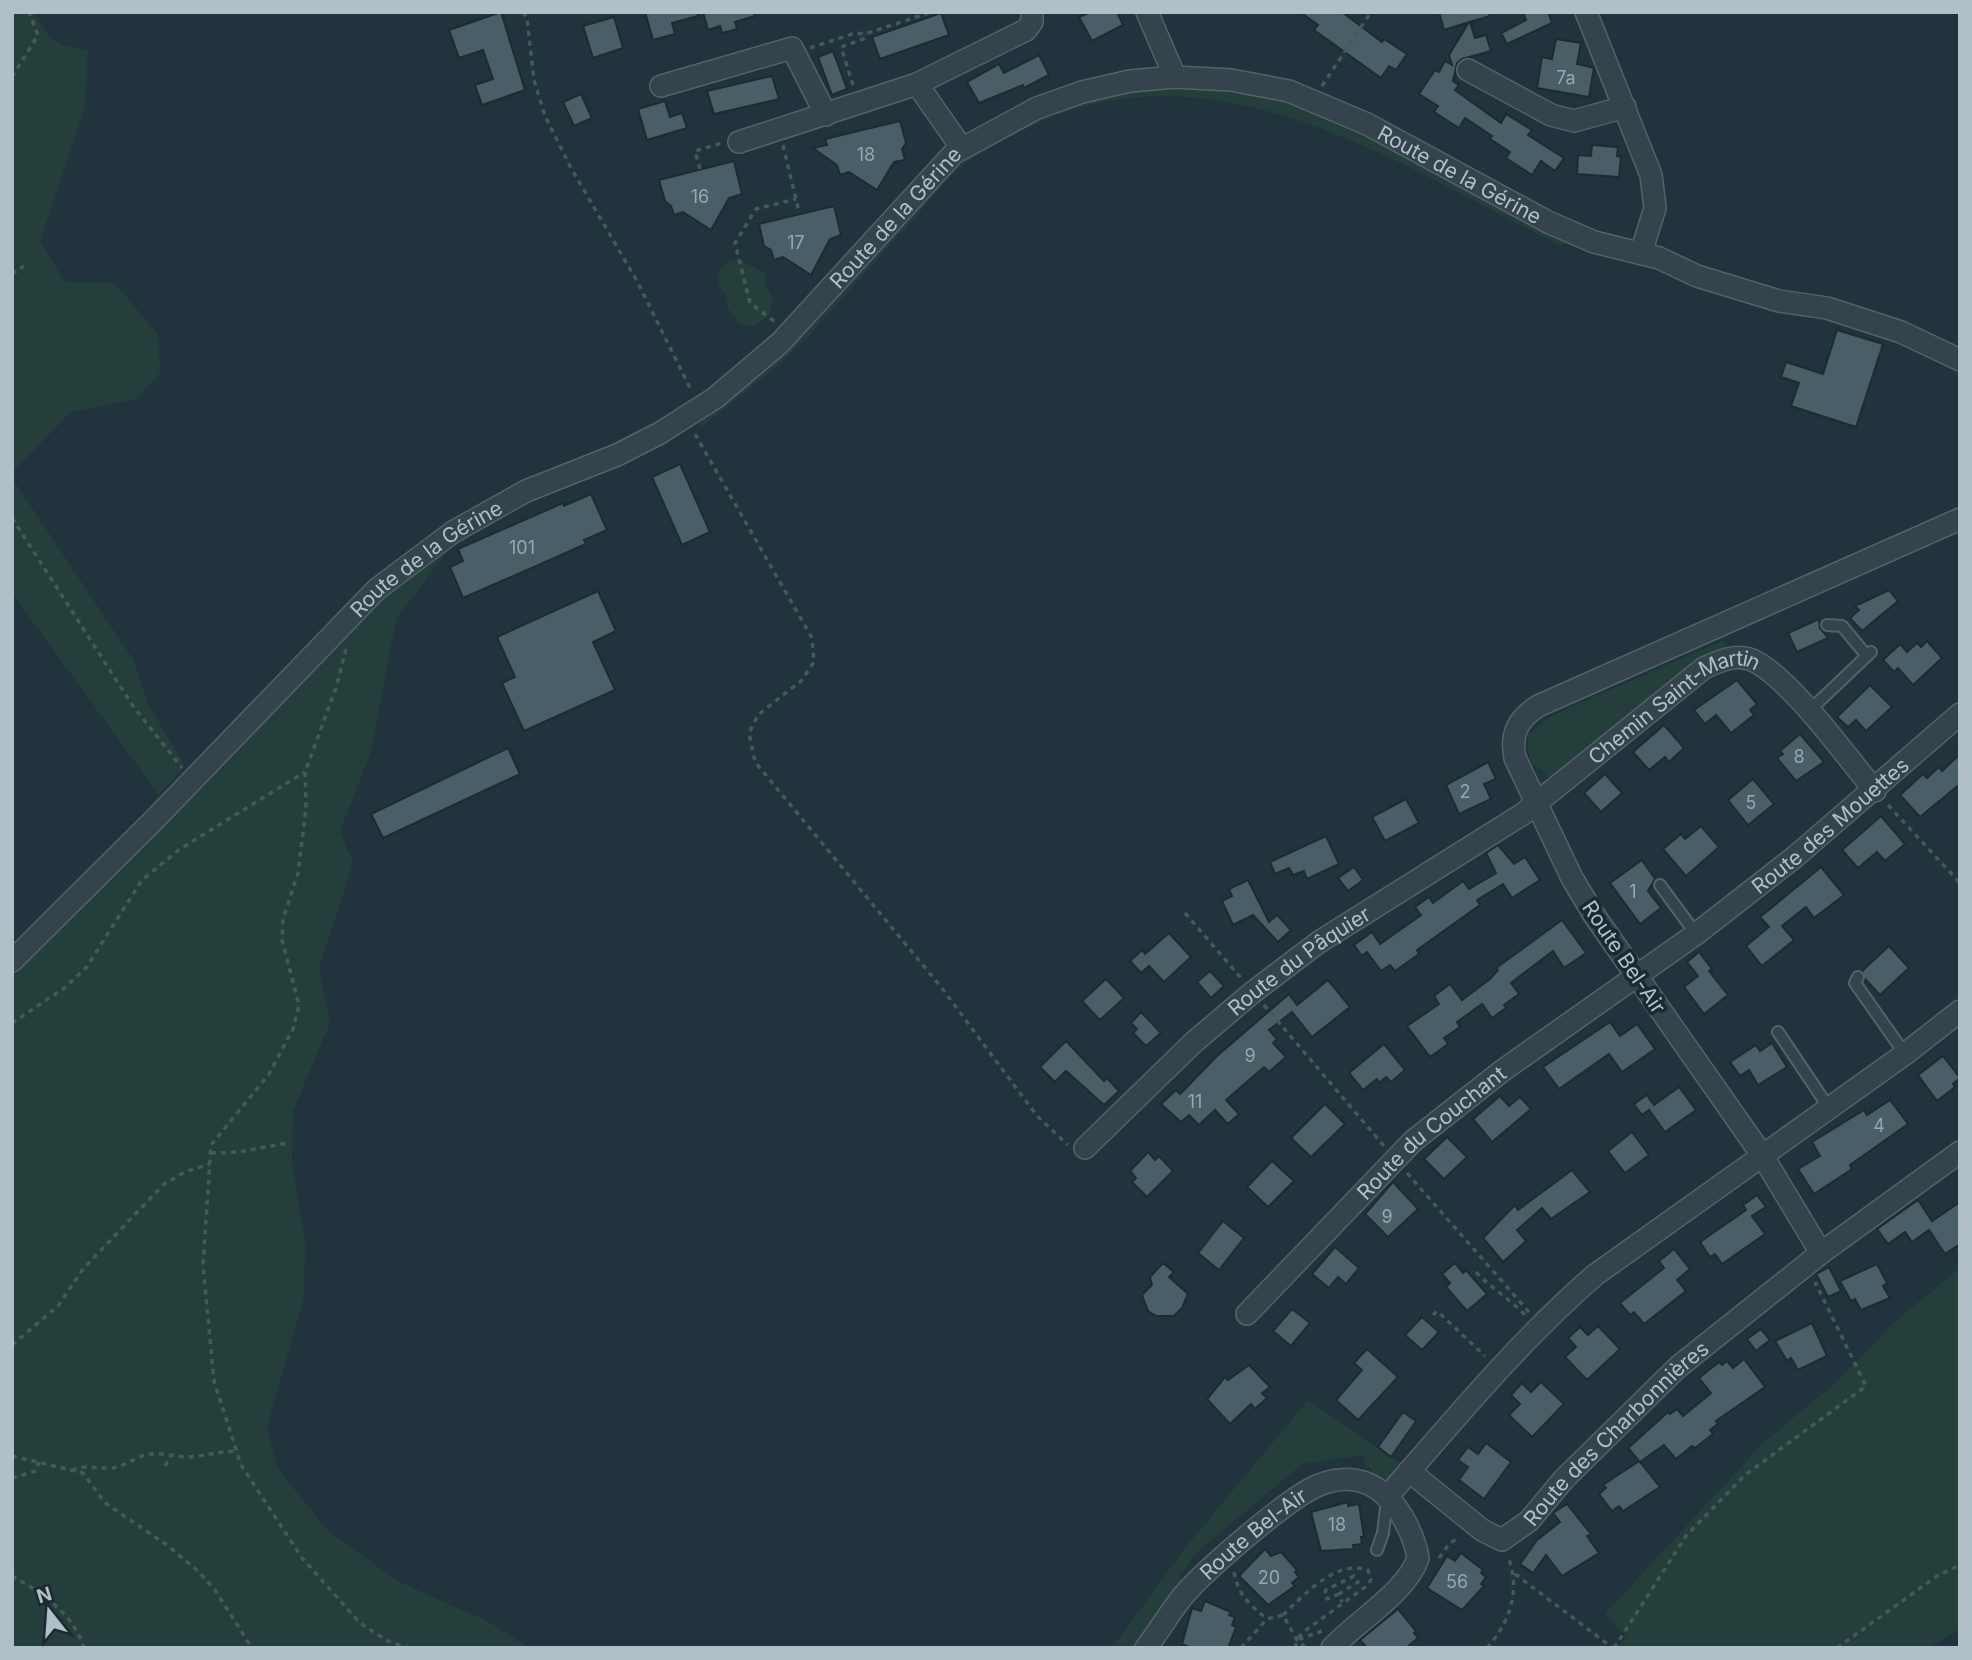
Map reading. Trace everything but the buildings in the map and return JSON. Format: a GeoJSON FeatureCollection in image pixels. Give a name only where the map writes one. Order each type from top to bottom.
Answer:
{"type":"FeatureCollection","features":[{"type":"Feature","properties":{"kind":"street"},"geometry":{"type":"LineString","coordinates":[[739,142],[916,84],[1026,30],[1032,22],[1032,12]]}},
{"type":"Feature","properties":{"kind":"street"},"geometry":{"type":"LineString","coordinates":[[1147,12],[1175,77]]}},
{"type":"Feature","properties":{"kind":"street"},"geometry":{"type":"LineString","coordinates":[[1586,12],[1625,107],[1652,186],[1654,208],[1641,253]]}},
{"type":"Feature","properties":{"kind":"street"},"geometry":{"type":"LineString","coordinates":[[661,86],[792,48],[825,115]]}},
{"type":"Feature","properties":{"kind":"street"},"geometry":{"type":"LineString","coordinates":[[1468,70],[1551,115],[1574,121],[1625,107]]}},
{"type":"Feature","properties":{"kind":"street","name":"Route de la Gérine"},"geometry":{"type":"LineString","coordinates":[[12,961],[192,781],[377,589],[453,532],[526,491],[617,455],[695,411],[759,363],[961,147],[1063,99],[1108,85],[1175,77],[1231,80],[1314,99],[1367,124],[1548,222],[1594,242],[1641,253],[1697,276],[1779,302],[1827,308],[1900,332],[1960,360]]}},
{"type":"Feature","properties":{"kind":"street"},"geometry":{"type":"LineString","coordinates":[[916,84],[961,147]]}},
{"type":"Feature","properties":{"kind":"street","name":"Route Bel-Air"},"geometry":{"type":"LineString","coordinates":[[1762,1155],[1636,976],[1572,878],[1515,758],[1511,742],[1525,715],[1538,706],[1960,519]]}},
{"type":"Feature","properties":{"kind":"street","name":"Chemin Saint-Martin"},"geometry":{"type":"LineString","coordinates":[[1536,803],[1704,668],[1720,660],[1744,658],[1756,662],[1809,711],[1875,791]]}},
{"type":"Feature","properties":{"kind":"street","name":"Route des Mouettes"},"geometry":{"type":"LineString","coordinates":[[1636,976],[1696,934],[1875,791],[1960,714]]}},
{"type":"Feature","properties":{"kind":"street","name":"Route du Pâquier"},"geometry":{"type":"LineString","coordinates":[[1085,1148],[1194,1042],[1253,992],[1319,942],[1460,857],[1536,803]]}},
{"type":"Feature","properties":{"kind":"street","name":"Route du Couchant"},"geometry":{"type":"LineString","coordinates":[[1247,1314],[1395,1158],[1502,1071],[1636,976]]}},
{"type":"Feature","properties":{"kind":"street"},"geometry":{"type":"LineString","coordinates":[[1387,1497],[1535,1323],[1595,1275],[1905,1054],[1960,1011]]}},
{"type":"Feature","properties":{"kind":"street","name":"Route des Charbonnières"},"geometry":{"type":"LineString","coordinates":[[1409,1471],[1482,1531],[1502,1540],[1529,1521],[1591,1450],[1678,1367],[1814,1259],[1960,1152]]}},
{"type":"Feature","properties":{"kind":"street"},"geometry":{"type":"LineString","coordinates":[[1762,1155],[1814,1259]]}},
{"type":"Feature","properties":{"kind":"street","name":"Route Bel-Air"},"geometry":{"type":"LineString","coordinates":[[1146,1648],[1184,1595],[1230,1552],[1285,1507],[1319,1485],[1345,1479],[1362,1480],[1374,1485],[1400,1514],[1417,1550],[1415,1569],[1332,1648]]}},
{"type":"Feature","properties":{"kind":"lane"},"geometry":{"type":"LineString","coordinates":[[1809,711],[1869,654],[1842,626],[1827,625]]}},
{"type":"Feature","properties":{"kind":"lane"},"geometry":{"type":"LineString","coordinates":[[1660,885],[1696,934]]}},
{"type":"Feature","properties":{"kind":"lane"},"geometry":{"type":"LineString","coordinates":[[1858,977],[1854,984],[1905,1054]]}},
{"type":"Feature","properties":{"kind":"lane"},"geometry":{"type":"LineString","coordinates":[[1778,1032],[1829,1108]]}},
{"type":"Feature","properties":{"kind":"lane"},"geometry":{"type":"LineString","coordinates":[[1377,1550],[1383,1533],[1387,1497]]}},
{"type":"Feature","properties":{"kind":"path"},"geometry":{"type":"LineString","coordinates":[[12,77],[38,35],[29,12]]}},
{"type":"Feature","properties":{"kind":"path"},"geometry":{"type":"LineString","coordinates":[[523,12],[527,19],[534,80],[545,116],[636,281],[690,388],[698,442],[812,638],[814,662],[802,680],[758,715],[749,733],[755,762],[941,987],[1037,1116],[1072,1149],[1085,1148]]}},
{"type":"Feature","properties":{"kind":"path"},"geometry":{"type":"LineString","coordinates":[[795,53],[931,12]]}},
{"type":"Feature","properties":{"kind":"path"},"geometry":{"type":"LineString","coordinates":[[1314,99],[1371,12]]}},
{"type":"Feature","properties":{"kind":"path"},"geometry":{"type":"LineString","coordinates":[[859,103],[841,47],[866,38],[865,34]]}},
{"type":"Feature","properties":{"kind":"path"},"geometry":{"type":"LineString","coordinates":[[779,130],[799,212]]}},
{"type":"Feature","properties":{"kind":"path"},"geometry":{"type":"LineString","coordinates":[[700,169],[695,151],[738,137],[739,142]]}},
{"type":"Feature","properties":{"kind":"path"},"geometry":{"type":"LineString","coordinates":[[796,200],[755,209],[735,243],[750,303],[774,321],[785,312],[800,321]]}},
{"type":"Feature","properties":{"kind":"path"},"geometry":{"type":"LineString","coordinates":[[12,274],[24,265]]}},
{"type":"Feature","properties":{"kind":"path"},"geometry":{"type":"LineString","coordinates":[[12,518],[133,706],[192,781]]}},
{"type":"Feature","properties":{"kind":"path"},"geometry":{"type":"LineString","coordinates":[[343,625],[347,643],[337,688],[304,772],[306,808],[298,873],[283,919],[282,940],[299,1005],[293,1028],[269,1074],[217,1136],[211,1153],[203,1265],[214,1381],[241,1465],[310,1567],[360,1623],[388,1641],[409,1648]]}},
{"type":"Feature","properties":{"kind":"path"},"geometry":{"type":"LineString","coordinates":[[12,1023],[63,989],[86,968],[142,880],[180,849],[304,772]]}},
{"type":"Feature","properties":{"kind":"path"},"geometry":{"type":"LineString","coordinates":[[1875,791],[1960,883]]}},
{"type":"Feature","properties":{"kind":"path"},"geometry":{"type":"LineString","coordinates":[[1185,913],[1535,1323]]}},
{"type":"Feature","properties":{"kind":"path"},"geometry":{"type":"LineString","coordinates":[[211,1153],[239,1153],[287,1143]]}},
{"type":"Feature","properties":{"kind":"path"},"geometry":{"type":"LineString","coordinates":[[12,1345],[58,1306],[83,1269],[164,1184],[185,1172],[210,1164]]}},
{"type":"Feature","properties":{"kind":"path"},"geometry":{"type":"LineString","coordinates":[[1515,1574],[1613,1648],[1694,1527],[1745,1475],[1866,1386],[1814,1259]]}},
{"type":"Feature","properties":{"kind":"path"},"geometry":{"type":"LineString","coordinates":[[1476,1272],[1493,1290],[1509,1298],[1535,1323]]}},
{"type":"Feature","properties":{"kind":"path"},"geometry":{"type":"LineString","coordinates":[[1433,1315],[1437,1311],[1491,1361]]}},
{"type":"Feature","properties":{"kind":"path"},"geometry":{"type":"LineString","coordinates":[[72,1470],[85,1465],[109,1468],[130,1464],[144,1455],[188,1457],[216,1451],[237,1451]]}},
{"type":"Feature","properties":{"kind":"path"},"geometry":{"type":"LineString","coordinates":[[164,1466],[171,1455]]}},
{"type":"Feature","properties":{"kind":"path"},"geometry":{"type":"LineString","coordinates":[[12,1456],[83,1473],[92,1481],[105,1503],[167,1545],[199,1572],[215,1590],[252,1648]]}},
{"type":"Feature","properties":{"kind":"path"},"geometry":{"type":"LineString","coordinates":[[12,1478],[36,1471],[40,1462]]}},
{"type":"Feature","properties":{"kind":"path"},"geometry":{"type":"LineString","coordinates":[[1439,1558],[1453,1540],[1482,1531]]}},
{"type":"Feature","properties":{"kind":"path"},"geometry":{"type":"LineString","coordinates":[[1487,1648],[1509,1616],[1515,1574],[1502,1540]]}},
{"type":"Feature","properties":{"kind":"path"},"geometry":{"type":"LineString","coordinates":[[1230,1552],[1238,1591],[1267,1619]]}},
{"type":"Feature","properties":{"kind":"path"},"geometry":{"type":"LineString","coordinates":[[1837,1648],[1937,1576],[1960,1565]]}},
{"type":"Feature","properties":{"kind":"path"},"geometry":{"type":"LineString","coordinates":[[1241,1648],[1267,1619],[1283,1615],[1327,1577],[1357,1566],[1368,1570],[1371,1578],[1368,1584],[1302,1633],[1297,1640]]}},
{"type":"Feature","properties":{"kind":"path"},"geometry":{"type":"LineString","coordinates":[[12,1576],[42,1593],[74,1626],[84,1648]]}},
{"type":"Feature","properties":{"kind":"path"},"geometry":{"type":"LineString","coordinates":[[1354,1576],[1358,1582],[1339,1594],[1327,1600],[1324,1595],[1326,1590],[1354,1576]]}},
{"type":"Feature","properties":{"kind":"path"},"geometry":{"type":"LineString","coordinates":[[1339,1594],[1342,1602]]}},
{"type":"Feature","properties":{"kind":"path"},"geometry":{"type":"LineString","coordinates":[[1283,1615],[1297,1640],[1306,1648]]}},
{"type":"Feature","properties":{"kind":"green space"},"geometry":{"type":"Polygon","coordinates":[[[12,12],[35,12],[54,41],[88,50],[85,107],[40,241],[65,282],[115,283],[158,335],[160,373],[137,399],[71,412],[12,472],[12,12]]]}},
{"type":"Feature","properties":{"kind":"green space"},"geometry":{"type":"Polygon","coordinates":[[[1173,86],[1241,92],[1308,106],[1569,243],[1559,245],[1434,179],[1369,148],[1303,122],[1235,104],[1167,96],[1098,103],[1029,127],[965,164],[951,176],[799,345],[700,428],[699,418],[961,155],[1058,108],[1128,89],[1173,86]]]}},
{"type":"Feature","properties":{"kind":"green space"},"geometry":{"type":"Polygon","coordinates":[[[738,259],[765,273],[765,285],[773,299],[770,315],[755,326],[739,324],[727,307],[727,296],[717,279],[725,264],[738,259]]]}},
{"type":"Feature","properties":{"kind":"green space"},"geometry":{"type":"Polygon","coordinates":[[[12,478],[134,661],[148,704],[185,766],[159,795],[12,593],[12,478]]]}},
{"type":"Feature","properties":{"kind":"green space"},"geometry":{"type":"Polygon","coordinates":[[[462,532],[396,619],[371,752],[340,831],[353,863],[319,969],[330,1023],[293,1111],[292,1162],[305,1243],[304,1298],[267,1427],[278,1469],[327,1530],[399,1582],[489,1622],[529,1648],[12,1648],[12,973],[381,593],[462,532]]]}},
{"type":"Feature","properties":{"kind":"green space"},"geometry":{"type":"Polygon","coordinates":[[[1724,640],[1728,651],[1556,777],[1547,777],[1547,772],[1532,763],[1527,747],[1528,735],[1551,716],[1724,640]]]}},
{"type":"Feature","properties":{"kind":"green space"},"geometry":{"type":"Polygon","coordinates":[[[1960,1268],[1960,1629],[1928,1648],[1618,1648],[1626,1636],[1605,1614],[1763,1443],[1839,1380],[1894,1322],[1960,1268]]]}},
{"type":"Feature","properties":{"kind":"green space"},"geometry":{"type":"Polygon","coordinates":[[[1308,1400],[1402,1465],[1388,1481],[1373,1474],[1370,1467],[1366,1468],[1363,1455],[1302,1464],[1199,1551],[1179,1576],[1187,1584],[1139,1648],[1112,1648],[1185,1548],[1308,1400]]]}}]}
